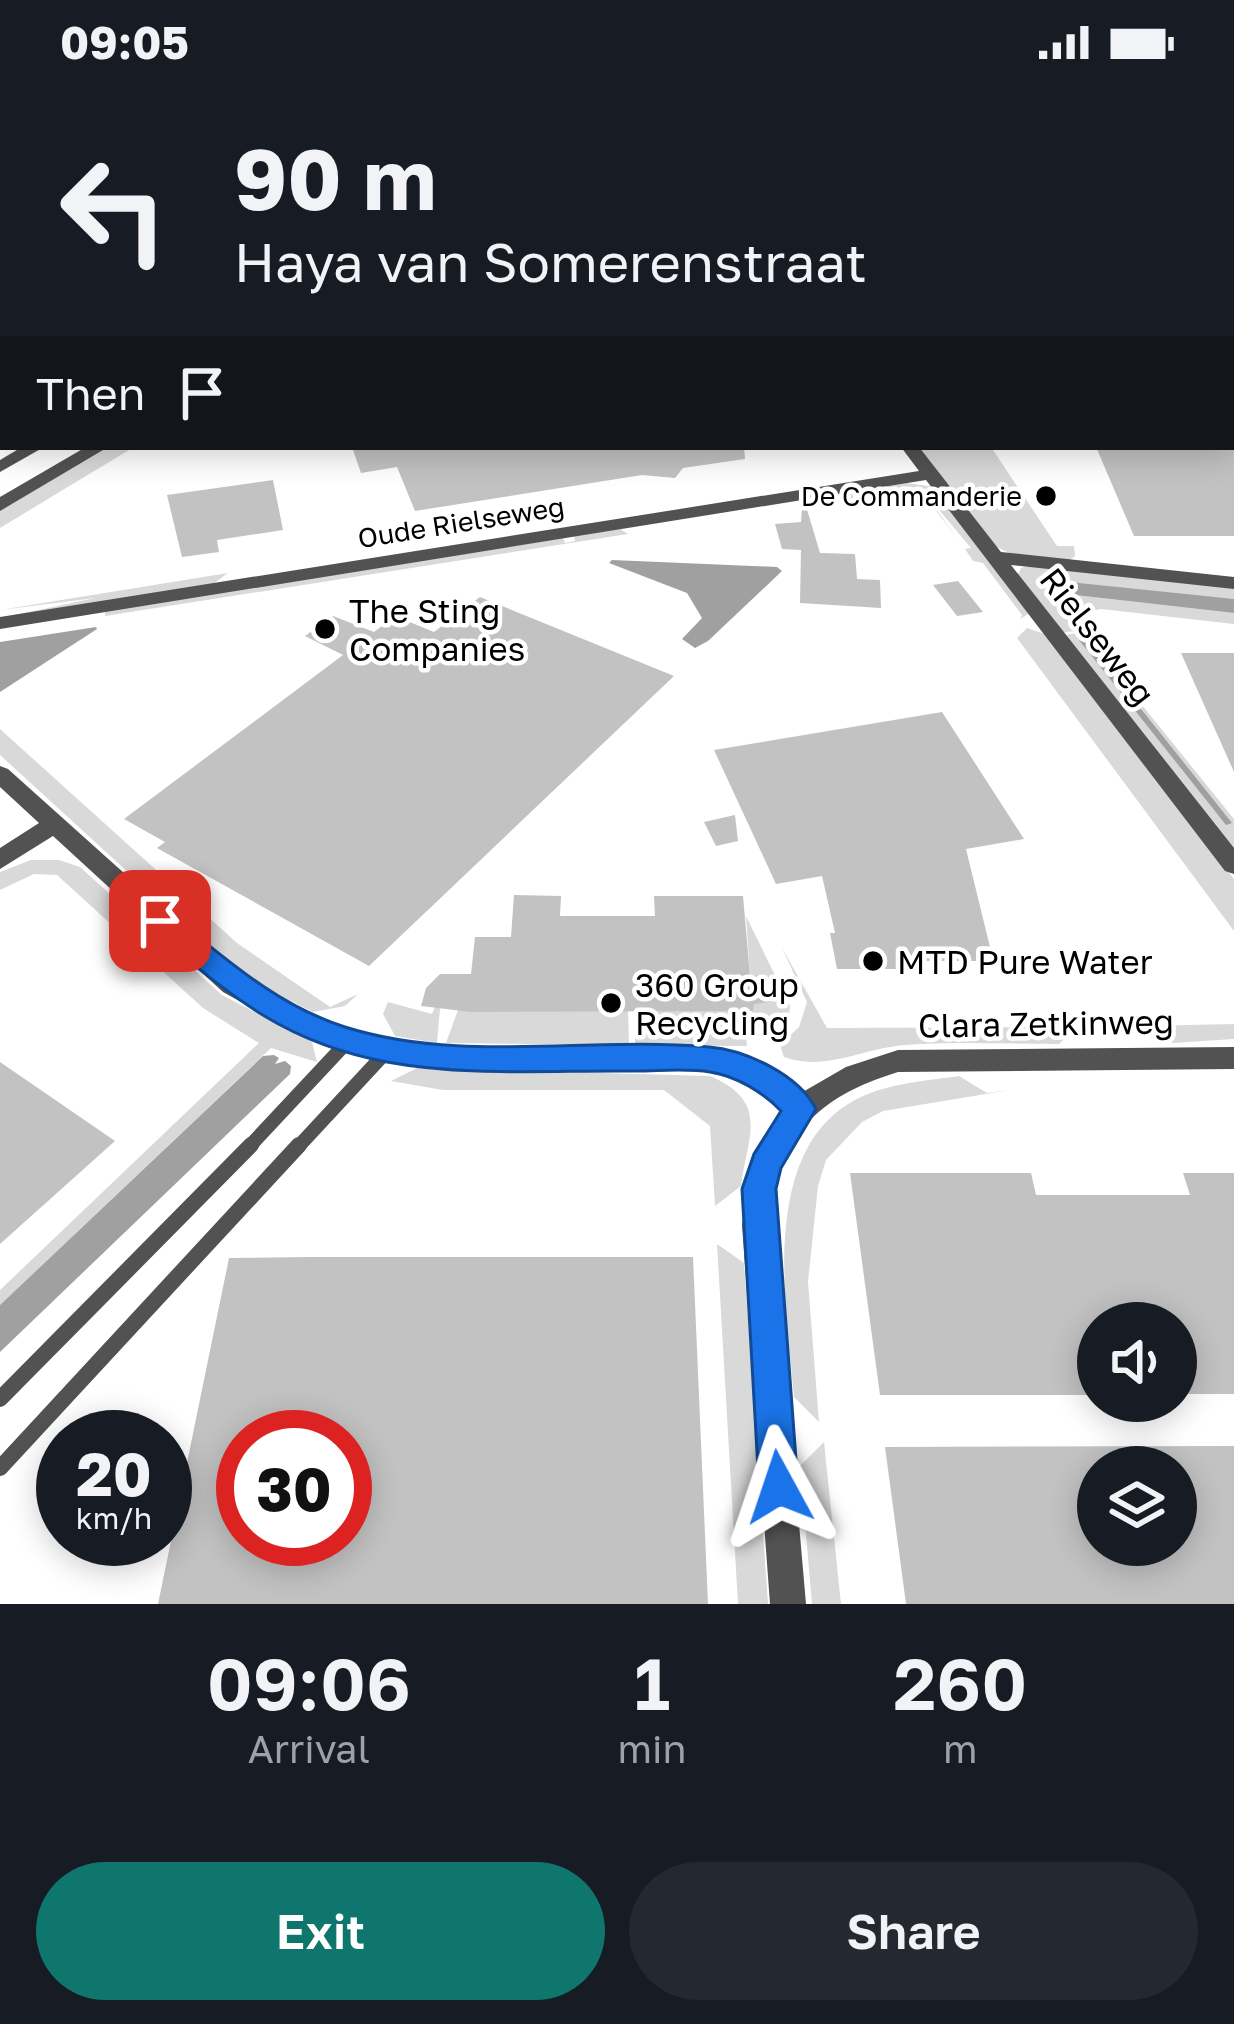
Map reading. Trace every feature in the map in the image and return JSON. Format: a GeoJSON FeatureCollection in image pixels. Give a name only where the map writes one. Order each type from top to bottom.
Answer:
{"type":"FeatureCollection","features":[{"type":"Feature","properties":{"kind":"street"},"geometry":{"type":"LineString","coordinates":[[0,467],[30,450]]}},
{"type":"Feature","properties":{"kind":"street"},"geometry":{"type":"LineString","coordinates":[[0,493],[78,450]]}},
{"type":"Feature","properties":{"kind":"street"},"geometry":{"type":"LineString","coordinates":[[0,505],[94,450]]}},
{"type":"Feature","properties":{"kind":"street","name":"Rielseweg"},"geometry":{"type":"LineString","coordinates":[[912,450],[1234,865]]}},
{"type":"Feature","properties":{"kind":"street","name":"Oude Rielseweg"},"geometry":{"type":"LineString","coordinates":[[0,623],[931,474]]}},
{"type":"Feature","properties":{"kind":"street"},"geometry":{"type":"LineString","coordinates":[[995,557],[1234,583]]}},
{"type":"Feature","properties":{"kind":"street"},"geometry":{"type":"LineString","coordinates":[[0,774],[232,985],[286,1017],[388,1050],[450,1057],[713,1059],[766,1079],[800,1109],[765,1164],[759,1189],[762,1284],[788,1604]]}},
{"type":"Feature","properties":{"kind":"street"},"geometry":{"type":"LineString","coordinates":[[0,860],[54,824]]}},
{"type":"Feature","properties":{"kind":"street","name":"Clara Zetkinweg"},"geometry":{"type":"LineString","coordinates":[[800,1109],[854,1073],[898,1061],[1234,1058]]}},
{"type":"Feature","properties":{"kind":"lane"},"geometry":{"type":"LineString","coordinates":[[0,1399],[328,1067],[349,1040]]}},
{"type":"Feature","properties":{"kind":"lane"},"geometry":{"type":"LineString","coordinates":[[0,1468],[388,1050]]}},
{"type":"Feature","properties":{"kind":"shaded area"},"geometry":{"type":"Polygon","coordinates":[[[100,450],[129,450],[0,528],[0,509],[100,450]]]}},
{"type":"Feature","properties":{"kind":"shaded area"},"geometry":{"type":"Polygon","coordinates":[[[920,450],[993,450],[1057,546],[1074,546],[1075,556],[1070,560],[1009,553],[995,546],[920,450]]]}},
{"type":"Feature","properties":{"kind":"shaded area"},"geometry":{"type":"Polygon","coordinates":[[[907,483],[934,487],[1030,613],[1020,619],[1022,615],[983,563],[973,561],[965,549],[971,548],[924,492],[959,541],[919,488],[849,499],[848,492],[907,483]]]}},
{"type":"Feature","properties":{"kind":"shaded area"},"geometry":{"type":"Polygon","coordinates":[[[620,529],[628,534],[105,616],[105,611],[563,538],[565,543],[575,541],[574,536],[620,529]]]}},
{"type":"Feature","properties":{"kind":"shaded area"},"geometry":{"type":"Polygon","coordinates":[[[609,563],[777,567],[782,571],[695,648],[682,639],[702,618],[687,593],[609,563]]]}},
{"type":"Feature","properties":{"kind":"shaded area"},"geometry":{"type":"Polygon","coordinates":[[[1031,565],[1234,586],[1234,599],[1066,585],[1075,595],[1234,613],[1234,624],[1101,609],[1076,614],[1087,629],[1062,633],[1018,575],[1021,568],[1031,565]]]}},
{"type":"Feature","properties":{"kind":"shaded area"},"geometry":{"type":"Polygon","coordinates":[[[228,573],[213,584],[0,618],[95,598],[0,610],[228,573]]]}},
{"type":"Feature","properties":{"kind":"shaded area"},"geometry":{"type":"Polygon","coordinates":[[[1069,582],[1234,599],[1234,613],[1075,595],[1066,590],[1069,582]]]}},
{"type":"Feature","properties":{"kind":"shaded area"},"geometry":{"type":"Polygon","coordinates":[[[1027,628],[1047,635],[1234,879],[1234,931],[1017,638],[1027,628]]]}},
{"type":"Feature","properties":{"kind":"shaded area"},"geometry":{"type":"Polygon","coordinates":[[[97,629],[0,692],[0,642],[97,629]]]}},
{"type":"Feature","properties":{"kind":"shaded area"},"geometry":{"type":"Polygon","coordinates":[[[1083,632],[1234,819],[1234,851],[1065,635],[1083,632]]]}},
{"type":"Feature","properties":{"kind":"shaded area"},"geometry":{"type":"Polygon","coordinates":[[[1079,640],[1086,640],[1232,823],[1226,825],[1079,640]]]}},
{"type":"Feature","properties":{"kind":"shaded area"},"geometry":{"type":"Polygon","coordinates":[[[0,729],[237,943],[330,1007],[358,994],[345,1006],[313,1012],[265,988],[223,959],[0,755],[0,729]]]}},
{"type":"Feature","properties":{"kind":"shaded area"},"geometry":{"type":"Polygon","coordinates":[[[31,860],[59,860],[80,867],[222,995],[312,1042],[317,1062],[271,1048],[0,1305],[0,1290],[259,1043],[203,1008],[57,875],[34,874],[0,890],[0,872],[31,860]]]}},
{"type":"Feature","properties":{"kind":"shaded area"},"geometry":{"type":"Polygon","coordinates":[[[746,916],[790,1006],[789,1016],[775,1028],[753,1028],[751,1004],[776,1000],[766,974],[750,976],[746,916]]]}},
{"type":"Feature","properties":{"kind":"shaded area"},"geometry":{"type":"Polygon","coordinates":[[[782,948],[827,1028],[1077,1027],[1059,1044],[924,1044],[815,1062],[784,1057],[780,1045],[799,1027],[807,1002],[782,948]]]}},
{"type":"Feature","properties":{"kind":"shaded area"},"geometry":{"type":"Polygon","coordinates":[[[388,1002],[432,1014],[435,1007],[440,1008],[437,1043],[395,1036],[383,1014],[388,1002]]]}},
{"type":"Feature","properties":{"kind":"shaded area"},"geometry":{"type":"Polygon","coordinates":[[[744,1006],[747,1046],[635,1045],[635,1011],[733,1011],[744,1006]]]}},
{"type":"Feature","properties":{"kind":"shaded area"},"geometry":{"type":"Polygon","coordinates":[[[458,1010],[628,1011],[629,1045],[446,1043],[458,1010]]]}},
{"type":"Feature","properties":{"kind":"shaded area"},"geometry":{"type":"Polygon","coordinates":[[[1234,1024],[1234,1039],[1173,1043],[1144,1026],[1234,1024]]]}},
{"type":"Feature","properties":{"kind":"shaded area"},"geometry":{"type":"Polygon","coordinates":[[[263,1056],[279,1058],[275,1064],[285,1061],[291,1066],[290,1074],[0,1352],[0,1305],[263,1056]]]}},
{"type":"Feature","properties":{"kind":"shaded area"},"geometry":{"type":"Polygon","coordinates":[[[417,1068],[710,1076],[729,1086],[748,1109],[750,1137],[741,1186],[715,1206],[710,1126],[664,1090],[443,1090],[391,1081],[417,1068]]]}},
{"type":"Feature","properties":{"kind":"shaded area"},"geometry":{"type":"Polygon","coordinates":[[[959,1076],[987,1093],[1010,1090],[883,1111],[862,1122],[826,1160],[818,1186],[808,1282],[819,1422],[794,1397],[784,1275],[792,1190],[805,1153],[827,1121],[859,1098],[895,1086],[959,1076]]]}},
{"type":"Feature","properties":{"kind":"shaded area"},"geometry":{"type":"Polygon","coordinates":[[[717,1244],[744,1263],[768,1604],[738,1604],[717,1244]]]}},
{"type":"Feature","properties":{"kind":"shaded area"},"geometry":{"type":"Polygon","coordinates":[[[824,1442],[841,1604],[812,1604],[800,1466],[824,1442]]]}},
{"type":"Feature","properties":{"kind":"building"},"geometry":{"type":"Polygon","coordinates":[[[353,450],[744,450],[745,459],[683,468],[675,478],[642,475],[415,511],[397,467],[361,473],[353,450]]]}},
{"type":"Feature","properties":{"kind":"building"},"geometry":{"type":"Polygon","coordinates":[[[1097,450],[1234,450],[1234,536],[1134,536],[1097,450]]]}},
{"type":"Feature","properties":{"kind":"building"},"geometry":{"type":"Polygon","coordinates":[[[273,480],[283,530],[217,540],[219,552],[182,557],[167,495],[273,480]]]}},
{"type":"Feature","properties":{"kind":"building"},"geometry":{"type":"Polygon","coordinates":[[[806,506],[820,553],[855,554],[857,579],[880,580],[881,608],[800,603],[801,550],[782,549],[775,524],[801,522],[806,506]]]}},
{"type":"Feature","properties":{"kind":"building"},"geometry":{"type":"Polygon","coordinates":[[[958,581],[983,612],[957,616],[933,585],[958,581]]]}},
{"type":"Feature","properties":{"kind":"building"},"geometry":{"type":"Polygon","coordinates":[[[480,597],[674,676],[369,966],[157,848],[165,842],[124,819],[343,655],[305,636],[333,616],[374,632],[395,616],[434,632],[480,597]]]}},
{"type":"Feature","properties":{"kind":"building"},"geometry":{"type":"Polygon","coordinates":[[[1181,653],[1234,653],[1234,772],[1181,653]]]}},
{"type":"Feature","properties":{"kind":"building"},"geometry":{"type":"Polygon","coordinates":[[[942,712],[1024,839],[966,849],[990,947],[982,946],[986,961],[909,961],[910,969],[837,969],[830,933],[835,933],[822,876],[776,884],[714,750],[942,712]]]}},
{"type":"Feature","properties":{"kind":"building"},"geometry":{"type":"Polygon","coordinates":[[[735,815],[738,841],[716,846],[704,822],[735,815]]]}},
{"type":"Feature","properties":{"kind":"building"},"geometry":{"type":"Polygon","coordinates":[[[514,895],[561,896],[560,916],[655,916],[654,896],[743,896],[750,976],[766,974],[776,1001],[754,1004],[753,1011],[471,1012],[421,1006],[426,988],[440,974],[471,974],[475,937],[511,937],[514,895]]]}},
{"type":"Feature","properties":{"kind":"building"},"geometry":{"type":"Polygon","coordinates":[[[0,1062],[115,1141],[0,1244],[0,1062]]]}},
{"type":"Feature","properties":{"kind":"building"},"geometry":{"type":"Polygon","coordinates":[[[850,1173],[1031,1173],[1036,1195],[1190,1195],[1183,1173],[1234,1173],[1234,1394],[1197,1394],[1197,1302],[1077,1302],[1077,1395],[880,1395],[850,1173]]]}},
{"type":"Feature","properties":{"kind":"building"},"geometry":{"type":"Polygon","coordinates":[[[693,1257],[708,1604],[158,1604],[166,1566],[192,1566],[192,1438],[229,1258],[693,1257]]]}},
{"type":"Feature","properties":{"kind":"building"},"geometry":{"type":"Polygon","coordinates":[[[1077,1446],[1077,1566],[1197,1566],[1197,1446],[1234,1446],[1234,1604],[906,1604],[885,1447],[1077,1446]]]}},
{"type":"Feature","properties":{"kind":"place","name":"De Commanderie"},"geometry":{"type":"Point","coordinates":[1046,496]}},
{"type":"Feature","properties":{"kind":"place","name":"The Sting Companies"},"geometry":{"type":"Point","coordinates":[325,629]}},
{"type":"Feature","properties":{"kind":"place","name":"MTD Pure Water"},"geometry":{"type":"Point","coordinates":[873,961]}},
{"type":"Feature","properties":{"kind":"place","name":"360 Group Recycling"},"geometry":{"type":"Point","coordinates":[611,1003]}},
{"type":"Feature","properties":{"kind":"route"},"geometry":{"type":"LineString","coordinates":[[160,921],[232,985],[286,1017],[337,1037],[388,1050],[450,1057],[713,1059],[766,1079],[785,1094],[800,1109],[765,1164],[759,1189],[779,1487]]}}]}
